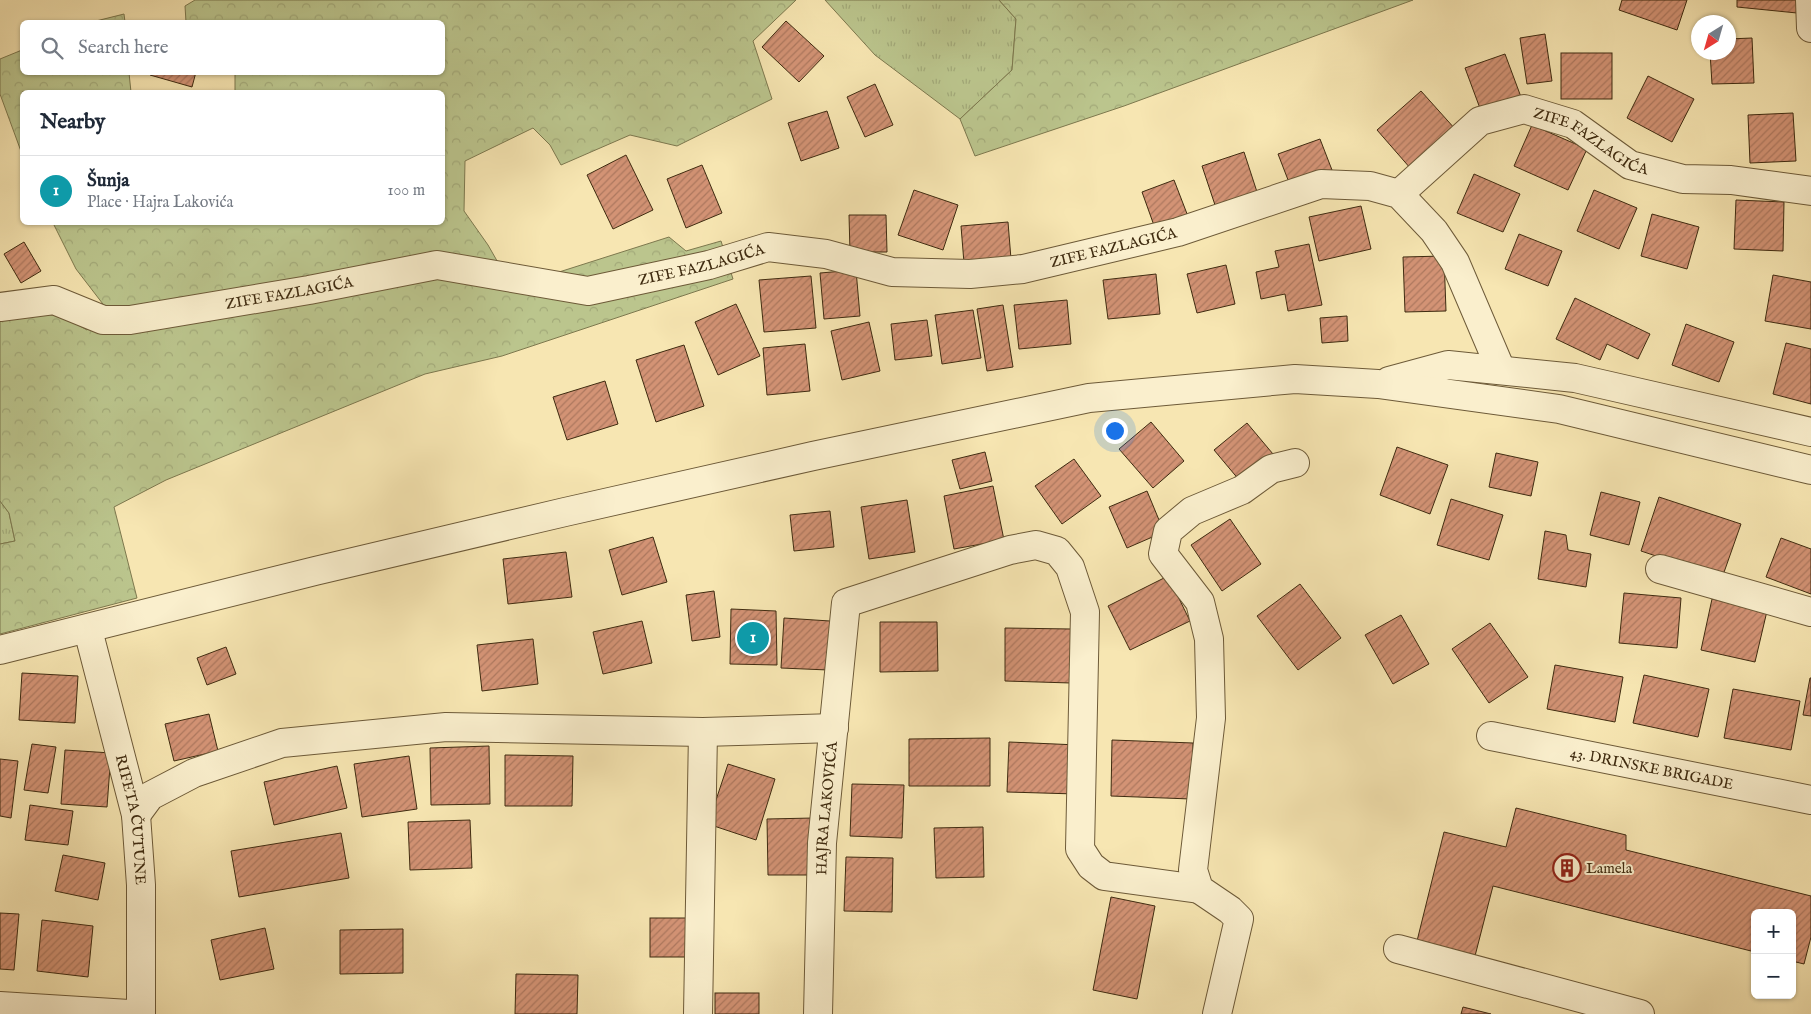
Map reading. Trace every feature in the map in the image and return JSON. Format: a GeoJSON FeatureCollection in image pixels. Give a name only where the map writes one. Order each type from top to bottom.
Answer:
{"type":"FeatureCollection","features":[{"type":"Feature","properties":{"kind":"street"},"geometry":{"type":"LineString","coordinates":[[1810,0],[1811,28]]}},
{"type":"Feature","properties":{"kind":"street","name":"ZIFE FAZLAGIĆA"},"geometry":{"type":"LineString","coordinates":[[0,307],[54,300],[103,320],[130,320],[310,290],[437,265],[588,291],[709,265],[768,247],[826,254],[892,272],[970,274],[1023,269],[1178,232],[1321,184],[1370,186],[1400,194],[1480,121],[1524,109],[1573,124],[1630,165],[1683,179],[1731,180],[1811,191]]}},
{"type":"Feature","properties":{"kind":"street"},"geometry":{"type":"LineString","coordinates":[[1400,194],[1434,231],[1456,262],[1500,370]]}},
{"type":"Feature","properties":{"kind":"street"},"geometry":{"type":"LineString","coordinates":[[1378,384],[1448,366],[1575,378],[1811,432]]}},
{"type":"Feature","properties":{"kind":"street"},"geometry":{"type":"LineString","coordinates":[[0,650],[88,630],[315,571],[565,512],[823,454],[1089,398],[1295,379],[1378,384],[1559,409],[1811,470]]}},
{"type":"Feature","properties":{"kind":"street"},"geometry":{"type":"LineString","coordinates":[[1217,1014],[1239,919],[1230,910],[1199,889],[1193,870],[1211,718],[1210,638],[1200,602],[1163,554],[1168,531],[1192,511],[1242,490],[1271,469],[1295,463]]}},
{"type":"Feature","properties":{"kind":"street","name":"HAJRA LAKOVIĆA"},"geometry":{"type":"LineString","coordinates":[[818,1014],[822,843],[846,603],[1010,550],[1036,545],[1057,551],[1070,567],[1085,612],[1080,849],[1091,866],[1104,876],[1199,889]]}},
{"type":"Feature","properties":{"kind":"street"},"geometry":{"type":"LineString","coordinates":[[1660,570],[1811,612]]}},
{"type":"Feature","properties":{"kind":"street","name":"RIFETA ČUTUNE"},"geometry":{"type":"LineString","coordinates":[[88,630],[136,815],[141,885],[141,1014]]}},
{"type":"Feature","properties":{"kind":"street"},"geometry":{"type":"LineString","coordinates":[[136,815],[150,796],[194,773],[282,743],[446,727],[703,732],[834,728]]}},
{"type":"Feature","properties":{"kind":"street"},"geometry":{"type":"LineString","coordinates":[[698,1014],[703,732]]}},
{"type":"Feature","properties":{"kind":"street","name":"43. DRINSKE BRIGADE"},"geometry":{"type":"LineString","coordinates":[[1491,736],[1811,800]]}},
{"type":"Feature","properties":{"kind":"street"},"geometry":{"type":"LineString","coordinates":[[1398,949],[1640,1014]]}},
{"type":"Feature","properties":{"kind":"street"},"geometry":{"type":"LineString","coordinates":[[0,1006],[129,1014]]}},
{"type":"Feature","properties":{"kind":"green space"},"geometry":{"type":"Polygon","coordinates":[[[195,0],[796,0],[753,41],[772,99],[677,146],[630,135],[561,165],[550,145],[533,128],[465,161],[464,211],[488,245],[512,287],[669,237],[686,251],[721,241],[733,279],[502,356],[425,374],[166,480],[114,507],[137,598],[0,634],[0,544],[15,541],[9,513],[0,501],[0,311],[57,313],[87,330],[106,308],[76,269],[54,225],[445,225],[445,90],[235,90],[235,75],[445,75],[445,20],[186,20],[185,6],[195,0]]]}},
{"type":"Feature","properties":{"kind":"green space"},"geometry":{"type":"Polygon","coordinates":[[[825,0],[999,0],[1016,19],[1012,70],[960,119],[875,55],[825,0]]]}},
{"type":"Feature","properties":{"kind":"green space"},"geometry":{"type":"Polygon","coordinates":[[[999,0],[1413,0],[1124,106],[975,156],[960,119],[1012,70],[1016,19],[999,0]]]}},
{"type":"Feature","properties":{"kind":"green space"},"geometry":{"type":"Polygon","coordinates":[[[124,14],[125,20],[100,20],[124,14]]]}},
{"type":"Feature","properties":{"kind":"green space"},"geometry":{"type":"Polygon","coordinates":[[[20,51],[20,75],[129,75],[131,90],[20,90],[20,149],[0,94],[0,59],[20,51]]]}},
{"type":"Feature","properties":{"kind":"green space"},"geometry":{"type":"Polygon","coordinates":[[[0,501],[9,513],[15,541],[0,544],[0,501]]]}},
{"type":"Feature","properties":{"kind":"building"},"geometry":{"type":"Polygon","coordinates":[[[1622,0],[1687,0],[1677,30],[1619,10],[1622,0]]]}},
{"type":"Feature","properties":{"kind":"building"},"geometry":{"type":"Polygon","coordinates":[[[1737,0],[1798,0],[1797,13],[1737,7],[1737,0]]]}},
{"type":"Feature","properties":{"kind":"building"},"geometry":{"type":"Polygon","coordinates":[[[786,21],[824,56],[799,82],[762,47],[786,21]]]}},
{"type":"Feature","properties":{"kind":"building"},"geometry":{"type":"Polygon","coordinates":[[[1545,34],[1552,81],[1527,84],[1520,38],[1545,34]]]}},
{"type":"Feature","properties":{"kind":"building"},"geometry":{"type":"Polygon","coordinates":[[[1752,38],[1754,83],[1712,84],[1710,60],[1736,60],[1736,39],[1752,38]]]}},
{"type":"Feature","properties":{"kind":"building"},"geometry":{"type":"Polygon","coordinates":[[[1561,53],[1612,53],[1612,99],[1561,99],[1561,53]]]}},
{"type":"Feature","properties":{"kind":"building"},"geometry":{"type":"Polygon","coordinates":[[[1505,54],[1521,97],[1481,111],[1465,68],[1505,54]]]}},
{"type":"Feature","properties":{"kind":"building"},"geometry":{"type":"Polygon","coordinates":[[[150,75],[195,75],[192,87],[150,75]]]}},
{"type":"Feature","properties":{"kind":"building"},"geometry":{"type":"Polygon","coordinates":[[[1648,76],[1694,99],[1672,142],[1627,118],[1648,76]]]}},
{"type":"Feature","properties":{"kind":"building"},"geometry":{"type":"Polygon","coordinates":[[[875,84],[893,125],[865,137],[847,97],[875,84]]]}},
{"type":"Feature","properties":{"kind":"building"},"geometry":{"type":"Polygon","coordinates":[[[1421,91],[1456,130],[1411,169],[1377,130],[1421,91]]]}},
{"type":"Feature","properties":{"kind":"building"},"geometry":{"type":"Polygon","coordinates":[[[827,111],[839,148],[801,161],[788,123],[827,111]]]}},
{"type":"Feature","properties":{"kind":"building"},"geometry":{"type":"Polygon","coordinates":[[[1793,113],[1796,161],[1750,163],[1748,115],[1793,113]]]}},
{"type":"Feature","properties":{"kind":"building"},"geometry":{"type":"Polygon","coordinates":[[[1532,125],[1587,149],[1568,190],[1514,166],[1532,125]]]}},
{"type":"Feature","properties":{"kind":"building"},"geometry":{"type":"Polygon","coordinates":[[[1320,139],[1332,170],[1290,185],[1278,154],[1320,139]]]}},
{"type":"Feature","properties":{"kind":"building"},"geometry":{"type":"Polygon","coordinates":[[[1244,152],[1258,195],[1216,208],[1202,166],[1244,152]]]}},
{"type":"Feature","properties":{"kind":"building"},"geometry":{"type":"Polygon","coordinates":[[[626,155],[653,210],[613,229],[587,175],[626,155]]]}},
{"type":"Feature","properties":{"kind":"building"},"geometry":{"type":"Polygon","coordinates":[[[702,165],[722,213],[686,228],[667,179],[702,165]]]}},
{"type":"Feature","properties":{"kind":"building"},"geometry":{"type":"Polygon","coordinates":[[[1474,174],[1520,194],[1503,232],[1457,213],[1474,174]]]}},
{"type":"Feature","properties":{"kind":"building"},"geometry":{"type":"Polygon","coordinates":[[[1174,180],[1189,219],[1156,231],[1142,192],[1174,180]]]}},
{"type":"Feature","properties":{"kind":"building"},"geometry":{"type":"Polygon","coordinates":[[[914,190],[958,205],[943,250],[898,235],[914,190]]]}},
{"type":"Feature","properties":{"kind":"building"},"geometry":{"type":"Polygon","coordinates":[[[1594,190],[1637,208],[1619,249],[1577,231],[1594,190]]]}},
{"type":"Feature","properties":{"kind":"building"},"geometry":{"type":"Polygon","coordinates":[[[1736,200],[1784,202],[1783,251],[1734,249],[1736,200]]]}},
{"type":"Feature","properties":{"kind":"building"},"geometry":{"type":"Polygon","coordinates":[[[1361,206],[1371,249],[1319,261],[1309,217],[1361,206]]]}},
{"type":"Feature","properties":{"kind":"building"},"geometry":{"type":"Polygon","coordinates":[[[1652,214],[1699,227],[1687,269],[1641,256],[1652,214]]]}},
{"type":"Feature","properties":{"kind":"building"},"geometry":{"type":"Polygon","coordinates":[[[849,215],[886,215],[887,252],[850,252],[849,215]]]}},
{"type":"Feature","properties":{"kind":"building"},"geometry":{"type":"Polygon","coordinates":[[[1008,222],[1011,259],[964,263],[961,226],[1008,222]]]}},
{"type":"Feature","properties":{"kind":"building"},"geometry":{"type":"Polygon","coordinates":[[[1519,234],[1562,251],[1548,286],[1505,269],[1519,234]]]}},
{"type":"Feature","properties":{"kind":"building"},"geometry":{"type":"Polygon","coordinates":[[[24,242],[41,271],[21,283],[4,254],[24,242]]]}},
{"type":"Feature","properties":{"kind":"building"},"geometry":{"type":"Polygon","coordinates":[[[1309,244],[1322,305],[1288,311],[1285,294],[1261,299],[1256,272],[1279,267],[1275,251],[1309,244]]]}},
{"type":"Feature","properties":{"kind":"building"},"geometry":{"type":"Polygon","coordinates":[[[1444,256],[1446,311],[1405,312],[1403,257],[1444,256]]]}},
{"type":"Feature","properties":{"kind":"building"},"geometry":{"type":"Polygon","coordinates":[[[1226,265],[1235,304],[1197,313],[1187,274],[1226,265]]]}},
{"type":"Feature","properties":{"kind":"building"},"geometry":{"type":"Polygon","coordinates":[[[856,270],[860,316],[824,319],[820,273],[856,270]]]}},
{"type":"Feature","properties":{"kind":"building"},"geometry":{"type":"Polygon","coordinates":[[[1156,274],[1160,314],[1108,319],[1103,280],[1156,274]]]}},
{"type":"Feature","properties":{"kind":"building"},"geometry":{"type":"Polygon","coordinates":[[[1773,275],[1811,282],[1811,329],[1765,321],[1773,275]]]}},
{"type":"Feature","properties":{"kind":"building"},"geometry":{"type":"Polygon","coordinates":[[[811,276],[816,328],[764,332],[759,280],[811,276]]]}},
{"type":"Feature","properties":{"kind":"building"},"geometry":{"type":"Polygon","coordinates":[[[1575,298],[1650,334],[1638,359],[1607,344],[1600,360],[1556,339],[1575,298]]]}},
{"type":"Feature","properties":{"kind":"building"},"geometry":{"type":"Polygon","coordinates":[[[1067,300],[1071,344],[1019,349],[1014,305],[1067,300]]]}},
{"type":"Feature","properties":{"kind":"building"},"geometry":{"type":"Polygon","coordinates":[[[736,304],[760,356],[718,375],[695,322],[736,304]]]}},
{"type":"Feature","properties":{"kind":"building"},"geometry":{"type":"Polygon","coordinates":[[[1003,305],[1013,367],[987,371],[977,309],[1003,305]]]}},
{"type":"Feature","properties":{"kind":"building"},"geometry":{"type":"Polygon","coordinates":[[[973,310],[981,358],[942,364],[935,315],[973,310]]]}},
{"type":"Feature","properties":{"kind":"building"},"geometry":{"type":"Polygon","coordinates":[[[1347,316],[1348,341],[1322,343],[1320,318],[1347,316]]]}},
{"type":"Feature","properties":{"kind":"building"},"geometry":{"type":"Polygon","coordinates":[[[927,320],[932,356],[895,360],[891,324],[927,320]]]}},
{"type":"Feature","properties":{"kind":"building"},"geometry":{"type":"Polygon","coordinates":[[[869,322],[880,371],[842,380],[831,331],[869,322]]]}},
{"type":"Feature","properties":{"kind":"building"},"geometry":{"type":"Polygon","coordinates":[[[1686,324],[1734,342],[1719,382],[1672,365],[1686,324]]]}},
{"type":"Feature","properties":{"kind":"building"},"geometry":{"type":"Polygon","coordinates":[[[1786,343],[1811,349],[1811,404],[1773,394],[1786,343]]]}},
{"type":"Feature","properties":{"kind":"building"},"geometry":{"type":"Polygon","coordinates":[[[805,344],[810,391],[767,395],[763,348],[805,344]]]}},
{"type":"Feature","properties":{"kind":"building"},"geometry":{"type":"Polygon","coordinates":[[[684,345],[704,406],[656,422],[636,360],[684,345]]]}},
{"type":"Feature","properties":{"kind":"building"},"geometry":{"type":"Polygon","coordinates":[[[605,381],[618,424],[567,440],[553,397],[605,381]]]}},
{"type":"Feature","properties":{"kind":"building"},"geometry":{"type":"Polygon","coordinates":[[[1151,422],[1184,461],[1153,488],[1119,449],[1151,422]]]}},
{"type":"Feature","properties":{"kind":"building"},"geometry":{"type":"Polygon","coordinates":[[[1247,423],[1273,454],[1240,481],[1214,450],[1247,423]]]}},
{"type":"Feature","properties":{"kind":"building"},"geometry":{"type":"Polygon","coordinates":[[[1397,447],[1448,465],[1430,514],[1380,495],[1397,447]]]}},
{"type":"Feature","properties":{"kind":"building"},"geometry":{"type":"Polygon","coordinates":[[[985,452],[992,481],[960,489],[952,460],[985,452]]]}},
{"type":"Feature","properties":{"kind":"building"},"geometry":{"type":"Polygon","coordinates":[[[1496,453],[1538,462],[1531,496],[1489,487],[1496,453]]]}},
{"type":"Feature","properties":{"kind":"building"},"geometry":{"type":"Polygon","coordinates":[[[1074,459],[1101,496],[1062,524],[1035,486],[1074,459]]]}},
{"type":"Feature","properties":{"kind":"building"},"geometry":{"type":"Polygon","coordinates":[[[993,486],[1004,540],[954,549],[944,496],[993,486]]]}},
{"type":"Feature","properties":{"kind":"building"},"geometry":{"type":"Polygon","coordinates":[[[1147,491],[1164,532],[1127,548],[1109,507],[1147,491]]]}},
{"type":"Feature","properties":{"kind":"building"},"geometry":{"type":"Polygon","coordinates":[[[1601,492],[1640,502],[1629,545],[1590,535],[1601,492]]]}},
{"type":"Feature","properties":{"kind":"building"},"geometry":{"type":"Polygon","coordinates":[[[1659,497],[1741,524],[1722,578],[1641,551],[1659,497]]]}},
{"type":"Feature","properties":{"kind":"building"},"geometry":{"type":"Polygon","coordinates":[[[1451,499],[1503,515],[1489,560],[1437,545],[1451,499]]]}},
{"type":"Feature","properties":{"kind":"building"},"geometry":{"type":"Polygon","coordinates":[[[907,500],[915,552],[869,559],[861,507],[907,500]]]}},
{"type":"Feature","properties":{"kind":"building"},"geometry":{"type":"Polygon","coordinates":[[[830,511],[834,547],[794,551],[790,515],[830,511]]]}},
{"type":"Feature","properties":{"kind":"building"},"geometry":{"type":"Polygon","coordinates":[[[1230,519],[1261,564],[1222,591],[1191,545],[1230,519]]]}},
{"type":"Feature","properties":{"kind":"building"},"geometry":{"type":"Polygon","coordinates":[[[1545,531],[1566,535],[1568,550],[1591,554],[1586,587],[1538,579],[1545,531]]]}},
{"type":"Feature","properties":{"kind":"building"},"geometry":{"type":"Polygon","coordinates":[[[653,537],[667,582],[622,595],[609,550],[653,537]]]}},
{"type":"Feature","properties":{"kind":"building"},"geometry":{"type":"Polygon","coordinates":[[[1781,538],[1811,549],[1811,594],[1766,577],[1781,538]]]}},
{"type":"Feature","properties":{"kind":"building"},"geometry":{"type":"Polygon","coordinates":[[[566,552],[572,597],[508,604],[503,559],[566,552]]]}},
{"type":"Feature","properties":{"kind":"building"},"geometry":{"type":"Polygon","coordinates":[[[1168,576],[1190,621],[1130,650],[1108,606],[1168,576]]]}},
{"type":"Feature","properties":{"kind":"building"},"geometry":{"type":"Polygon","coordinates":[[[1300,584],[1341,638],[1298,670],[1257,616],[1300,584]]]}},
{"type":"Feature","properties":{"kind":"building"},"geometry":{"type":"Polygon","coordinates":[[[714,591],[720,637],[692,641],[686,595],[714,591]]]}},
{"type":"Feature","properties":{"kind":"building"},"geometry":{"type":"Polygon","coordinates":[[[1624,593],[1681,598],[1677,648],[1619,643],[1624,593]]]}},
{"type":"Feature","properties":{"kind":"building"},"geometry":{"type":"Polygon","coordinates":[[[1712,599],[1767,611],[1755,662],[1701,650],[1712,599]]]}},
{"type":"Feature","properties":{"kind":"building"},"geometry":{"type":"Polygon","coordinates":[[[731,609],[776,611],[777,665],[730,664],[731,609]]]}},
{"type":"Feature","properties":{"kind":"building"},"geometry":{"type":"Polygon","coordinates":[[[1401,615],[1429,664],[1393,684],[1365,635],[1401,615]]]}},
{"type":"Feature","properties":{"kind":"building"},"geometry":{"type":"Polygon","coordinates":[[[784,618],[830,621],[828,670],[781,668],[784,618]]]}},
{"type":"Feature","properties":{"kind":"building"},"geometry":{"type":"Polygon","coordinates":[[[642,621],[652,663],[603,674],[593,632],[642,621]]]}},
{"type":"Feature","properties":{"kind":"building"},"geometry":{"type":"Polygon","coordinates":[[[880,622],[937,622],[938,671],[880,672],[880,622]]]}},
{"type":"Feature","properties":{"kind":"building"},"geometry":{"type":"Polygon","coordinates":[[[1490,623],[1528,677],[1489,703],[1452,649],[1490,623]]]}},
{"type":"Feature","properties":{"kind":"building"},"geometry":{"type":"Polygon","coordinates":[[[1005,628],[1071,629],[1071,683],[1005,681],[1005,628]]]}},
{"type":"Feature","properties":{"kind":"building"},"geometry":{"type":"Polygon","coordinates":[[[533,639],[538,684],[482,691],[477,645],[533,639]]]}},
{"type":"Feature","properties":{"kind":"building"},"geometry":{"type":"Polygon","coordinates":[[[226,647],[236,674],[207,685],[197,658],[226,647]]]}},
{"type":"Feature","properties":{"kind":"building"},"geometry":{"type":"Polygon","coordinates":[[[1555,665],[1623,677],[1615,722],[1547,709],[1555,665]]]}},
{"type":"Feature","properties":{"kind":"building"},"geometry":{"type":"Polygon","coordinates":[[[22,673],[78,676],[75,723],[19,720],[22,673]]]}},
{"type":"Feature","properties":{"kind":"building"},"geometry":{"type":"Polygon","coordinates":[[[1644,675],[1709,689],[1698,737],[1633,723],[1644,675]]]}},
{"type":"Feature","properties":{"kind":"building"},"geometry":{"type":"Polygon","coordinates":[[[1811,678],[1811,716],[1803,715],[1811,678]]]}},
{"type":"Feature","properties":{"kind":"building"},"geometry":{"type":"Polygon","coordinates":[[[1733,689],[1800,701],[1791,750],[1724,738],[1733,689]]]}},
{"type":"Feature","properties":{"kind":"building"},"geometry":{"type":"Polygon","coordinates":[[[209,714],[218,751],[174,761],[165,724],[209,714]]]}},
{"type":"Feature","properties":{"kind":"building"},"geometry":{"type":"Polygon","coordinates":[[[990,738],[990,786],[909,786],[909,739],[990,738]]]}},
{"type":"Feature","properties":{"kind":"building"},"geometry":{"type":"Polygon","coordinates":[[[1112,740],[1193,743],[1191,799],[1111,796],[1112,740]]]}},
{"type":"Feature","properties":{"kind":"building"},"geometry":{"type":"Polygon","coordinates":[[[1009,742],[1078,745],[1076,794],[1007,792],[1009,742]]]}},
{"type":"Feature","properties":{"kind":"building"},"geometry":{"type":"Polygon","coordinates":[[[32,744],[56,747],[48,793],[24,790],[32,744]]]}},
{"type":"Feature","properties":{"kind":"building"},"geometry":{"type":"Polygon","coordinates":[[[489,746],[490,804],[431,805],[430,748],[489,746]]]}},
{"type":"Feature","properties":{"kind":"building"},"geometry":{"type":"Polygon","coordinates":[[[65,750],[111,753],[107,807],[61,804],[65,750]]]}},
{"type":"Feature","properties":{"kind":"building"},"geometry":{"type":"Polygon","coordinates":[[[505,755],[573,756],[572,806],[505,806],[505,755]]]}},
{"type":"Feature","properties":{"kind":"building"},"geometry":{"type":"Polygon","coordinates":[[[409,756],[417,809],[362,817],[354,764],[409,756]]]}},
{"type":"Feature","properties":{"kind":"building"},"geometry":{"type":"Polygon","coordinates":[[[0,759],[18,761],[11,818],[0,816],[0,759]]]}},
{"type":"Feature","properties":{"kind":"building"},"geometry":{"type":"Polygon","coordinates":[[[728,764],[775,779],[756,840],[708,824],[728,764]]]}},
{"type":"Feature","properties":{"kind":"building"},"geometry":{"type":"Polygon","coordinates":[[[337,766],[347,808],[274,825],[264,782],[337,766]]]}},
{"type":"Feature","properties":{"kind":"building"},"geometry":{"type":"Polygon","coordinates":[[[852,784],[904,785],[902,838],[850,836],[852,784]]]}},
{"type":"Feature","properties":{"kind":"building"},"geometry":{"type":"Polygon","coordinates":[[[30,805],[73,811],[68,845],[25,840],[30,805]]]}},
{"type":"Feature","properties":{"kind":"building","name":"Lamela"},"geometry":{"type":"Polygon","coordinates":[[[1516,808],[1626,835],[1626,850],[1811,896],[1811,937],[1804,964],[1796,962],[1796,909],[1751,909],[1751,951],[1493,886],[1475,956],[1417,941],[1444,832],[1506,847],[1516,808]]]}},
{"type":"Feature","properties":{"kind":"building"},"geometry":{"type":"Polygon","coordinates":[[[813,818],[813,875],[768,875],[767,819],[813,818]]]}},
{"type":"Feature","properties":{"kind":"building"},"geometry":{"type":"Polygon","coordinates":[[[470,820],[472,868],[410,870],[408,822],[470,820]]]}},
{"type":"Feature","properties":{"kind":"building"},"geometry":{"type":"Polygon","coordinates":[[[983,827],[984,877],[936,878],[934,828],[983,827]]]}},
{"type":"Feature","properties":{"kind":"building"},"geometry":{"type":"Polygon","coordinates":[[[341,833],[349,878],[239,897],[231,851],[341,833]]]}},
{"type":"Feature","properties":{"kind":"building"},"geometry":{"type":"Polygon","coordinates":[[[63,855],[105,863],[98,900],[55,891],[63,855]]]}},
{"type":"Feature","properties":{"kind":"building"},"geometry":{"type":"Polygon","coordinates":[[[846,857],[893,858],[892,912],[844,911],[846,857]]]}},
{"type":"Feature","properties":{"kind":"building"},"geometry":{"type":"Polygon","coordinates":[[[1111,897],[1155,906],[1137,999],[1093,990],[1111,897]]]}},
{"type":"Feature","properties":{"kind":"building"},"geometry":{"type":"Polygon","coordinates":[[[0,913],[19,914],[14,970],[0,969],[0,913]]]}},
{"type":"Feature","properties":{"kind":"building"},"geometry":{"type":"Polygon","coordinates":[[[650,918],[691,918],[691,957],[650,957],[650,918]]]}},
{"type":"Feature","properties":{"kind":"building"},"geometry":{"type":"Polygon","coordinates":[[[42,920],[93,926],[88,977],[37,971],[42,920]]]}},
{"type":"Feature","properties":{"kind":"building"},"geometry":{"type":"Polygon","coordinates":[[[265,928],[274,969],[220,980],[211,940],[265,928]]]}},
{"type":"Feature","properties":{"kind":"building"},"geometry":{"type":"Polygon","coordinates":[[[403,929],[403,973],[340,974],[340,930],[403,929]]]}},
{"type":"Feature","properties":{"kind":"building"},"geometry":{"type":"Polygon","coordinates":[[[516,974],[578,975],[577,1014],[515,1014],[516,974]]]}},
{"type":"Feature","properties":{"kind":"building"},"geometry":{"type":"Polygon","coordinates":[[[715,993],[759,993],[759,1014],[715,1014],[715,993]]]}},
{"type":"Feature","properties":{"kind":"building"},"geometry":{"type":"Polygon","coordinates":[[[1463,1007],[1491,1014],[1461,1014],[1463,1007]]]}},
{"type":"Feature","properties":{"kind":"place","name":"Šunja"},"geometry":{"type":"Point","coordinates":[753,638]}},
{"type":"Feature","properties":{"kind":"place","name":"Lamela"},"geometry":{"type":"Point","coordinates":[1567,868]}}]}
